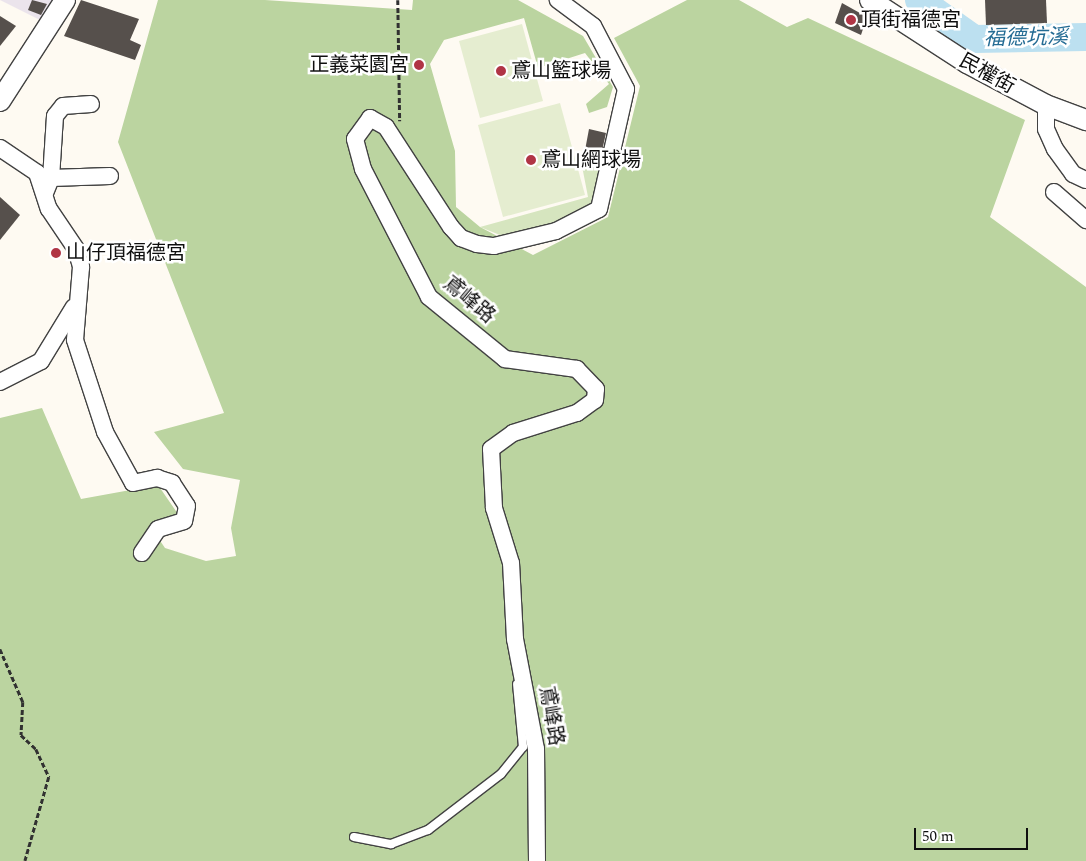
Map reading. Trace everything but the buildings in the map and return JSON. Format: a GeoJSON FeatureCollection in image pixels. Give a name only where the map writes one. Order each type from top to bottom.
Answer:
{"type":"FeatureCollection","features":[{"type":"Feature","properties":{"kind":"street"},"geometry":{"type":"LineString","coordinates":[[0,101],[65,0]]}},
{"type":"Feature","properties":{"kind":"street","name":"鳶峰路"},"geometry":{"type":"LineString","coordinates":[[537,861],[536,749],[518,651],[512,563],[494,508],[491,449],[513,433],[577,413],[595,400],[596,389],[578,370],[505,359],[429,297],[363,169],[355,140],[370,118],[386,127],[451,227],[461,238],[477,244],[494,246],[556,231],[599,209],[626,89],[593,26],[558,0]]}},
{"type":"Feature","properties":{"kind":"street","name":"民權街"},"geometry":{"type":"LineString","coordinates":[[870,0],[967,64],[1046,105],[1086,120]]}},
{"type":"Feature","properties":{"kind":"street"},"geometry":{"type":"LineString","coordinates":[[48,185],[55,116],[63,106],[91,104]]}},
{"type":"Feature","properties":{"kind":"street"},"geometry":{"type":"LineString","coordinates":[[1046,105],[1046,129],[1055,149],[1073,174],[1086,180]]}},
{"type":"Feature","properties":{"kind":"street"},"geometry":{"type":"LineString","coordinates":[[0,148],[37,173],[48,185],[81,267],[74,307],[75,340],[95,402],[133,483],[157,478],[172,483],[187,506],[184,521],[158,529],[142,553]]}},
{"type":"Feature","properties":{"kind":"street"},"geometry":{"type":"LineString","coordinates":[[48,185],[110,176]]}},
{"type":"Feature","properties":{"kind":"street"},"geometry":{"type":"LineString","coordinates":[[1054,192],[1086,220]]}},
{"type":"Feature","properties":{"kind":"street"},"geometry":{"type":"LineString","coordinates":[[0,382],[41,361],[74,307]]}},
{"type":"Feature","properties":{"kind":"lane"},"geometry":{"type":"LineString","coordinates":[[354,837],[391,844],[428,830],[501,774],[523,747],[517,709],[518,651]]}},
{"type":"Feature","properties":{"kind":"path"},"geometry":{"type":"LineString","coordinates":[[398,0],[401,148]]}},
{"type":"Feature","properties":{"kind":"path"},"geometry":{"type":"LineString","coordinates":[[0,649],[23,702],[21,735],[36,748],[49,777],[25,861]]}},
{"type":"Feature","properties":{"kind":"shaded area"},"geometry":{"type":"Polygon","coordinates":[[[0,0],[58,0],[44,22],[0,0]]]}},
{"type":"Feature","properties":{"kind":"green space"},"geometry":{"type":"Polygon","coordinates":[[[158,0],[265,0],[412,10],[413,0],[518,0],[583,36],[613,87],[607,107],[589,113],[586,104],[609,84],[585,53],[538,68],[524,18],[444,40],[430,64],[455,151],[456,207],[480,227],[533,255],[608,217],[640,86],[614,38],[687,0],[739,0],[787,27],[808,18],[1025,120],[990,217],[1086,287],[1086,861],[0,861],[0,418],[42,408],[81,499],[158,485],[178,514],[150,526],[165,548],[206,561],[236,556],[231,528],[240,480],[183,469],[154,432],[224,413],[118,142],[158,0]]]}},
{"type":"Feature","properties":{"kind":"green space","name":"鳶山籃球場"},"geometry":{"type":"Polygon","coordinates":[[[522,24],[543,101],[480,118],[459,41],[522,24]]]}},
{"type":"Feature","properties":{"kind":"green space","name":"鳶山網球場"},"geometry":{"type":"Polygon","coordinates":[[[560,103],[585,195],[503,217],[478,125],[560,103]]]}},
{"type":"Feature","properties":{"kind":"green space"},"geometry":{"type":"Polygon","coordinates":[[[582,166],[601,170],[594,203],[553,225],[505,237],[480,227],[588,197],[582,166]]]}},
{"type":"Feature","properties":{"kind":"waterway","name":"福德坑溪"},"geometry":{"type":"LineString","coordinates":[[919,0],[974,39],[1086,37]]}},
{"type":"Feature","properties":{"kind":"place","name":"頂街福德宮"},"geometry":{"type":"Point","coordinates":[851,20]}},
{"type":"Feature","properties":{"kind":"place","name":"正義菜園宮"},"geometry":{"type":"Point","coordinates":[419,65]}},
{"type":"Feature","properties":{"kind":"place","name":"鳶山籃球場"},"geometry":{"type":"Point","coordinates":[501,71]}},
{"type":"Feature","properties":{"kind":"place","name":"鳶山網球場"},"geometry":{"type":"Point","coordinates":[531,160]}},
{"type":"Feature","properties":{"kind":"place","name":"山仔頂福德宮"},"geometry":{"type":"Point","coordinates":[56,253]}}]}
